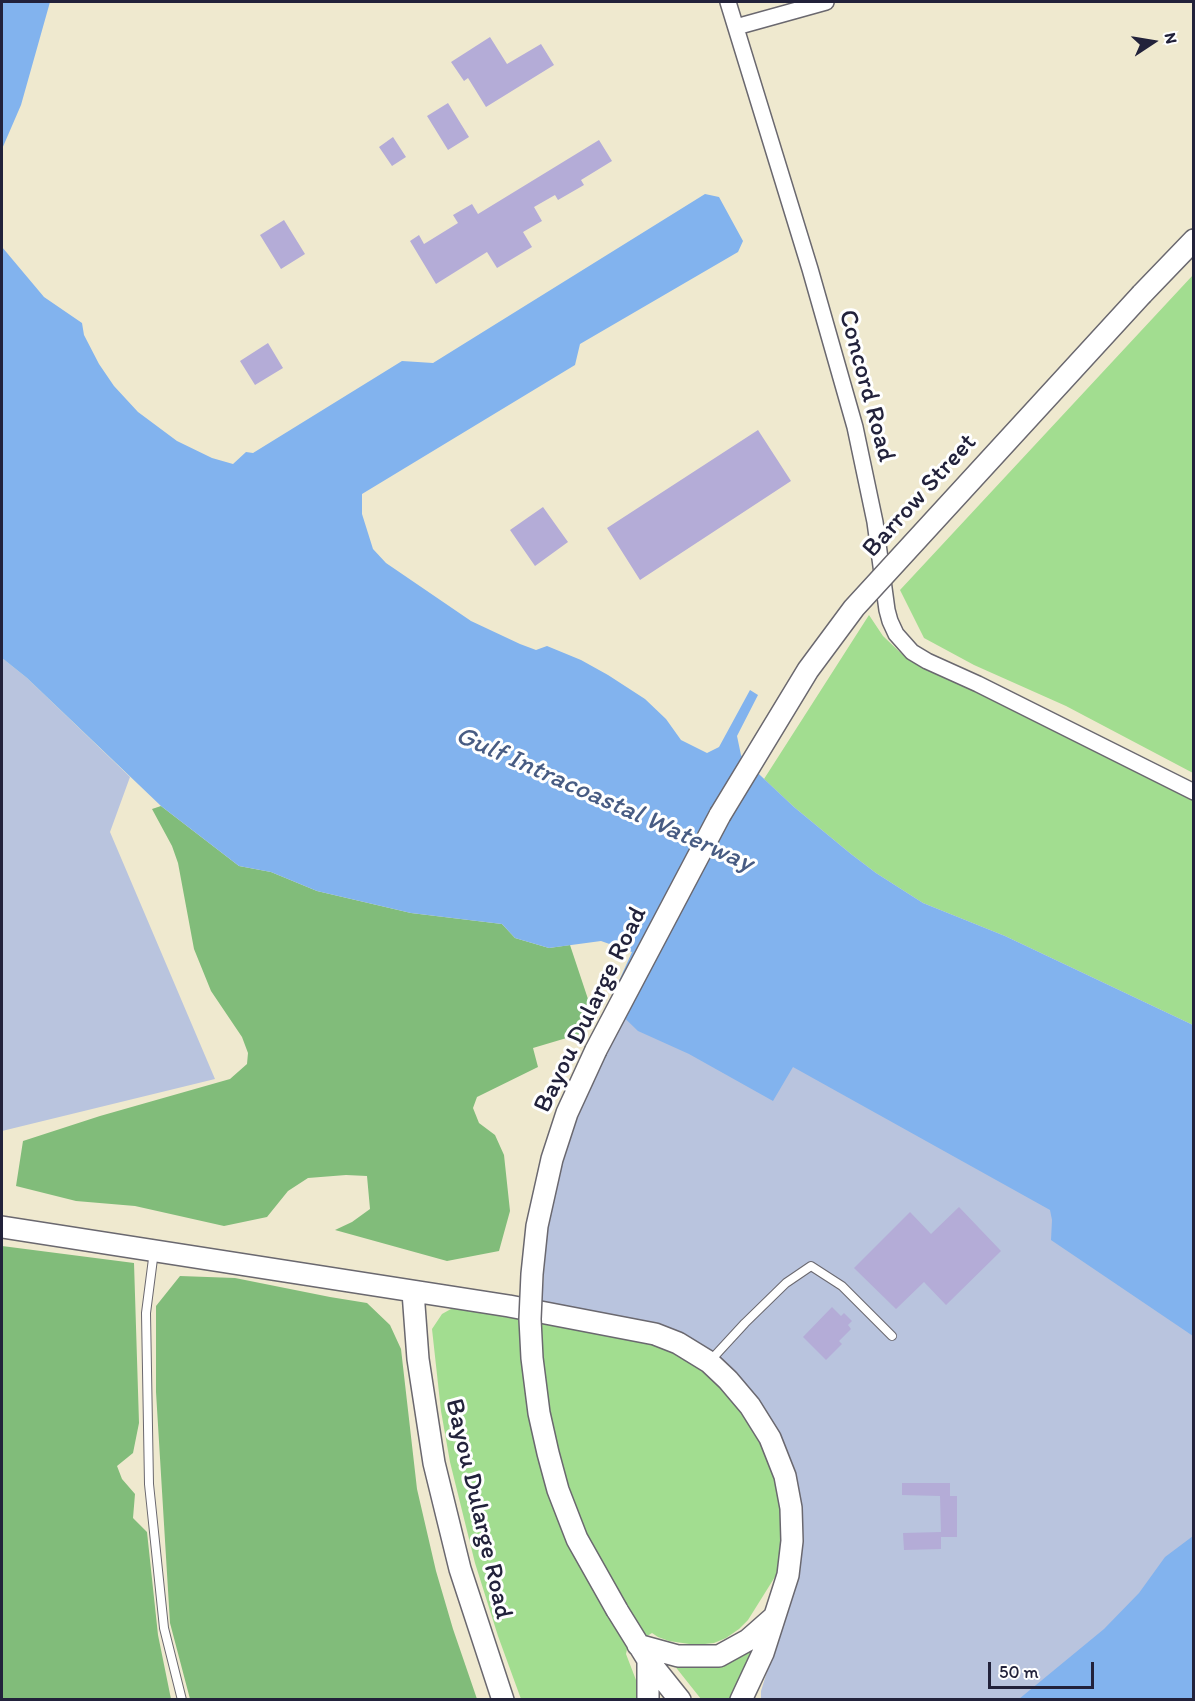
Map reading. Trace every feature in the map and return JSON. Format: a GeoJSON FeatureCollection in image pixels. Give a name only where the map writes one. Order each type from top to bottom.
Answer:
{"type":"FeatureCollection","features":[{"type":"Feature","properties":{"kind":"main road","name":"Barrow Street"},"geometry":{"type":"LineString","coordinates":[[720,815],[808,670],[854,608],[1194,240]]}},
{"type":"Feature","properties":{"kind":"main road","name":"Bayou Dularge Road"},"geometry":{"type":"LineString","coordinates":[[680,1700],[644,1653],[617,1610],[577,1539],[558,1490],[543,1433],[532,1358],[530,1319],[532,1274],[537,1226],[552,1159],[572,1102],[596,1050],[720,815]]}},
{"type":"Feature","properties":{"kind":"main road"},"geometry":{"type":"LineString","coordinates":[[2,1227],[509,1306],[656,1334],[678,1343],[709,1362],[750,1406],[770,1438],[785,1476],[791,1508],[792,1541],[788,1575],[763,1653],[741,1700]]}},
{"type":"Feature","properties":{"kind":"main road","name":"Bayou Dularge Road"},"geometry":{"type":"LineString","coordinates":[[413,1292],[418,1359],[434,1463],[460,1569],[502,1700]]}},
{"type":"Feature","properties":{"kind":"main road"},"geometry":{"type":"LineString","coordinates":[[648,1700],[644,1653],[719,1656],[748,1640],[773,1617]]}},
{"type":"Feature","properties":{"kind":"street","name":"Concord Road"},"geometry":{"type":"LineString","coordinates":[[728,2],[810,269],[855,427],[875,522],[887,610],[896,634],[912,652],[927,661],[1194,792]]}},
{"type":"Feature","properties":{"kind":"street"},"geometry":{"type":"LineString","coordinates":[[736,27],[825,2]]}},
{"type":"Feature","properties":{"kind":"lane"},"geometry":{"type":"LineString","coordinates":[[154,1251],[146,1313],[149,1484],[164,1628],[182,1700]]}},
{"type":"Feature","properties":{"kind":"lane"},"geometry":{"type":"LineString","coordinates":[[709,1362],[786,1283],[811,1266],[842,1286],[892,1336]]}},
{"type":"Feature","properties":{"kind":"shaded area"},"geometry":{"type":"Polygon","coordinates":[[[2,658],[27,678],[130,777],[110,832],[215,1079],[2,1131],[2,658]]]}},
{"type":"Feature","properties":{"kind":"shaded area"},"geometry":{"type":"Polygon","coordinates":[[[791,1011],[1193,1263],[1193,1596],[1078,1699],[761,1699],[761,1691],[798,1577],[803,1542],[802,1507],[795,1473],[780,1433],[758,1399],[736,1373],[715,1354],[683,1334],[658,1323],[542,1302],[547,1228],[562,1162],[577,1117],[605,1054],[628,1014],[791,1011]]]}},
{"type":"Feature","properties":{"kind":"green space"},"geometry":{"type":"Polygon","coordinates":[[[1193,275],[1193,773],[1066,706],[974,665],[924,638],[900,590],[1193,275]]]}},
{"type":"Feature","properties":{"kind":"green space"},"geometry":{"type":"Polygon","coordinates":[[[869,615],[883,636],[907,659],[1018,710],[1193,800],[1193,1025],[1005,936],[923,903],[851,854],[764,779],[869,615]]]}},
{"type":"Feature","properties":{"kind":"green space"},"geometry":{"type":"Polygon","coordinates":[[[161,806],[239,866],[271,872],[317,891],[411,913],[502,924],[515,938],[549,948],[570,945],[588,999],[580,1034],[533,1048],[538,1067],[477,1097],[473,1108],[479,1123],[495,1135],[504,1155],[510,1211],[499,1251],[447,1261],[335,1230],[352,1222],[370,1209],[367,1176],[308,1178],[288,1191],[267,1217],[224,1226],[135,1206],[76,1201],[16,1186],[23,1141],[100,1116],[230,1079],[247,1064],[248,1053],[242,1037],[211,991],[194,949],[178,863],[172,846],[152,809],[161,806]]]}},
{"type":"Feature","properties":{"kind":"green space"},"geometry":{"type":"Polygon","coordinates":[[[2,1246],[134,1263],[139,1423],[133,1453],[117,1466],[122,1479],[135,1494],[133,1518],[147,1532],[158,1635],[171,1699],[2,1699],[2,1246]]]}},
{"type":"Feature","properties":{"kind":"green space"},"geometry":{"type":"Polygon","coordinates":[[[180,1276],[235,1278],[367,1303],[390,1325],[401,1349],[417,1489],[436,1571],[477,1699],[190,1699],[170,1623],[156,1392],[156,1306],[180,1276]]]}},
{"type":"Feature","properties":{"kind":"green space"},"geometry":{"type":"Polygon","coordinates":[[[458,1305],[612,1329],[689,1357],[732,1393],[772,1463],[781,1509],[778,1572],[748,1620],[726,1638],[714,1643],[696,1645],[669,1641],[652,1633],[627,1649],[626,1654],[636,1680],[637,1699],[521,1699],[475,1563],[450,1462],[441,1411],[432,1329],[442,1314],[458,1305]]]}},
{"type":"Feature","properties":{"kind":"green space"},"geometry":{"type":"Polygon","coordinates":[[[756,1644],[732,1699],[701,1699],[670,1660],[756,1644]]]}},
{"type":"Feature","properties":{"kind":"water"},"geometry":{"type":"Polygon","coordinates":[[[2,2],[50,2],[21,105],[2,149],[2,2]]]}},
{"type":"Feature","properties":{"kind":"water","name":"Gulf Intracoastal Waterway"},"geometry":{"type":"Polygon","coordinates":[[[705,194],[719,197],[743,241],[738,252],[580,344],[575,365],[362,494],[362,514],[373,549],[386,563],[471,621],[536,650],[547,646],[581,660],[608,675],[645,699],[666,719],[681,740],[707,753],[719,747],[750,690],[758,695],[737,736],[741,755],[745,761],[794,807],[876,873],[923,903],[1005,936],[1193,1025],[1193,1336],[1051,1240],[1050,1210],[793,1067],[773,1101],[689,1054],[638,1031],[609,1003],[632,952],[601,941],[549,948],[515,938],[502,924],[411,913],[317,891],[271,872],[239,866],[161,806],[27,678],[2,658],[2,247],[44,297],[82,323],[84,335],[99,364],[114,386],[138,412],[177,441],[212,458],[233,464],[246,452],[253,453],[402,361],[433,363],[705,194]]]}},
{"type":"Feature","properties":{"kind":"water"},"geometry":{"type":"Polygon","coordinates":[[[1193,1536],[1193,1699],[1019,1699],[1104,1629],[1139,1593],[1165,1557],[1193,1536]]]}},
{"type":"Feature","properties":{"kind":"building"},"geometry":{"type":"Polygon","coordinates":[[[490,37],[507,64],[541,44],[554,65],[486,107],[468,78],[464,81],[451,62],[490,37]]]}},
{"type":"Feature","properties":{"kind":"building"},"geometry":{"type":"Polygon","coordinates":[[[448,103],[469,137],[448,150],[427,116],[448,103]]]}},
{"type":"Feature","properties":{"kind":"building"},"geometry":{"type":"Polygon","coordinates":[[[393,137],[406,157],[392,166],[379,147],[393,137]]]}},
{"type":"Feature","properties":{"kind":"building"},"geometry":{"type":"Polygon","coordinates":[[[599,140],[612,161],[581,180],[584,185],[558,200],[555,195],[534,207],[542,221],[523,232],[532,247],[497,268],[487,252],[436,284],[410,241],[419,235],[424,244],[458,223],[453,215],[472,204],[478,214],[599,140]]]}},
{"type":"Feature","properties":{"kind":"building"},"geometry":{"type":"Polygon","coordinates":[[[284,220],[305,254],[281,269],[260,235],[284,220]]]}},
{"type":"Feature","properties":{"kind":"building"},"geometry":{"type":"Polygon","coordinates":[[[268,343],[283,368],[255,385],[240,361],[268,343]]]}},
{"type":"Feature","properties":{"kind":"building"},"geometry":{"type":"Polygon","coordinates":[[[758,430],[791,481],[640,580],[607,528],[758,430]]]}},
{"type":"Feature","properties":{"kind":"building"},"geometry":{"type":"Polygon","coordinates":[[[543,507],[568,542],[535,566],[510,530],[543,507]]]}},
{"type":"Feature","properties":{"kind":"building"},"geometry":{"type":"Polygon","coordinates":[[[959,1207],[1001,1251],[946,1305],[924,1282],[896,1309],[854,1268],[910,1212],[931,1234],[959,1207]]]}},
{"type":"Feature","properties":{"kind":"building"},"geometry":{"type":"Polygon","coordinates":[[[832,1307],[841,1316],[844,1313],[852,1321],[848,1325],[851,1329],[839,1341],[842,1344],[826,1360],[803,1337],[832,1307]]]}},
{"type":"Feature","properties":{"kind":"building"},"geometry":{"type":"Polygon","coordinates":[[[902,1483],[950,1483],[950,1496],[957,1496],[957,1537],[941,1537],[941,1549],[904,1550],[903,1533],[941,1532],[940,1496],[902,1495],[902,1483]]]}}]}
